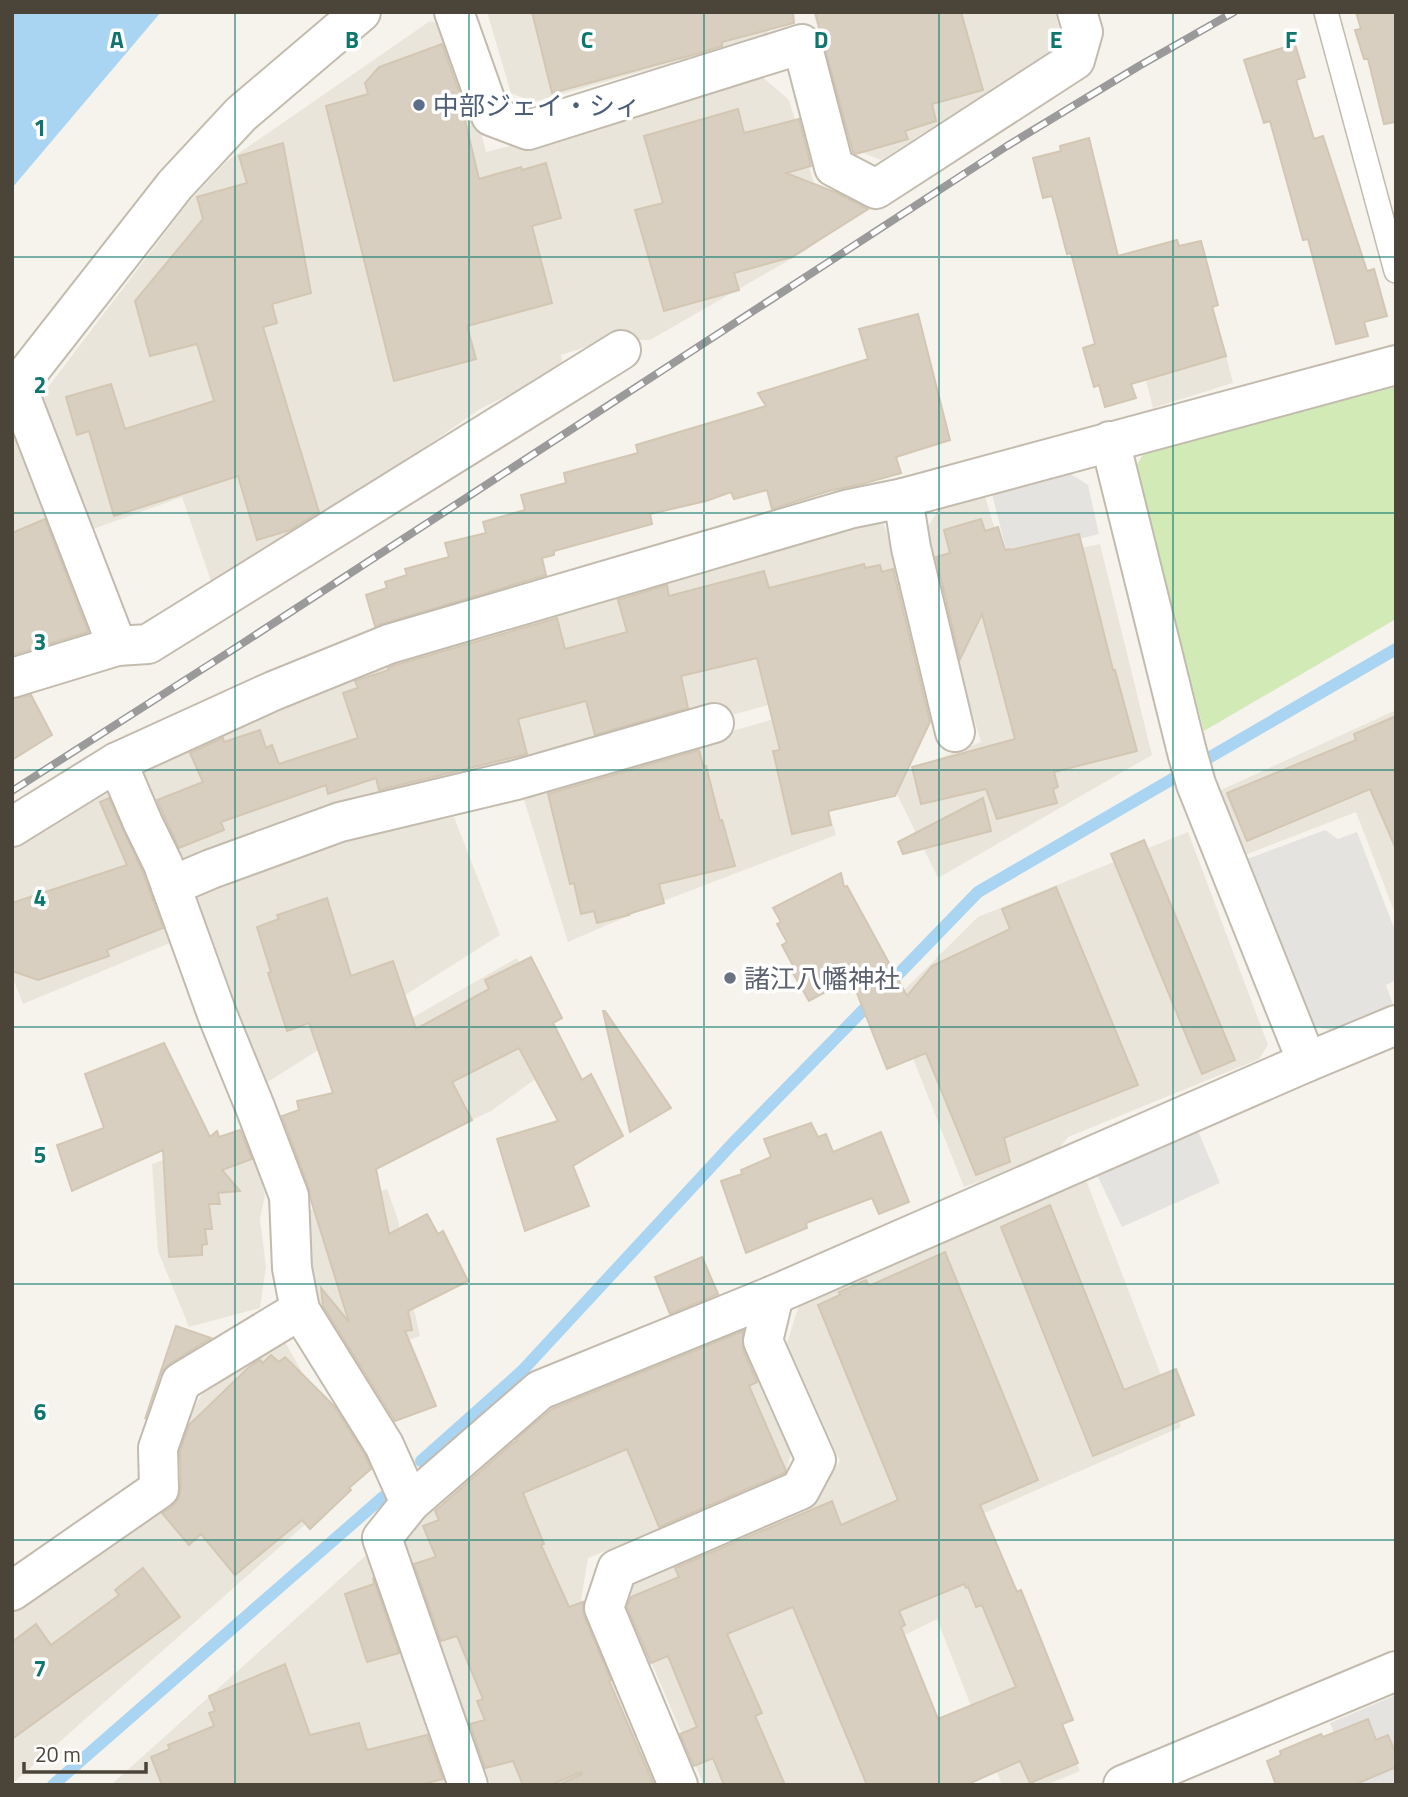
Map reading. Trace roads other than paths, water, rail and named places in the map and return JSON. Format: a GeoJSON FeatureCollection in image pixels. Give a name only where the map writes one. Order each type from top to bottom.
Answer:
{"type":"FeatureCollection","features":[{"type":"Feature","properties":{"kind":"street"},"geometry":{"type":"LineString","coordinates":[[117,646],[14,390],[185,175],[241,114],[361,12]]}},
{"type":"Feature","properties":{"kind":"street"},"geometry":{"type":"LineString","coordinates":[[454,12],[491,116],[528,130],[798,28],[834,167],[876,189],[1075,60],[1083,32],[1077,12]]}},
{"type":"Feature","properties":{"kind":"street"},"geometry":{"type":"LineString","coordinates":[[12,678],[117,646],[148,644],[621,350]]}},
{"type":"Feature","properties":{"kind":"street"},"geometry":{"type":"LineString","coordinates":[[12,827],[117,762],[273,691],[390,645],[849,509],[903,498],[1396,365]]}},
{"type":"Feature","properties":{"kind":"street"},"geometry":{"type":"LineString","coordinates":[[1110,441],[1191,768],[1307,1062]]}},
{"type":"Feature","properties":{"kind":"street"},"geometry":{"type":"LineString","coordinates":[[903,498],[911,548],[955,732]]}},
{"type":"Feature","properties":{"kind":"street"},"geometry":{"type":"LineString","coordinates":[[171,886],[340,822],[516,780],[714,723]]}},
{"type":"Feature","properties":{"kind":"street"},"geometry":{"type":"LineString","coordinates":[[117,762],[163,864],[289,1196],[292,1268],[300,1310],[384,1445],[411,1503]]}},
{"type":"Feature","properties":{"kind":"street"},"geometry":{"type":"LineString","coordinates":[[468,1785],[382,1538],[411,1503],[540,1390],[774,1295],[1396,1025]]}},
{"type":"Feature","properties":{"kind":"street"},"geometry":{"type":"LineString","coordinates":[[678,1785],[604,1608],[617,1569],[800,1490],[816,1460],[763,1340],[774,1295]]}},
{"type":"Feature","properties":{"kind":"street"},"geometry":{"type":"LineString","coordinates":[[12,1591],[159,1489],[158,1448],[181,1382],[300,1310]]}},
{"type":"Feature","properties":{"kind":"street"},"geometry":{"type":"LineString","coordinates":[[1123,1785],[1396,1671]]}},
{"type":"Feature","properties":{"kind":"lane"},"geometry":{"type":"LineString","coordinates":[[1326,12],[1396,271]]}},
{"type":"Feature","properties":{"kind":"water"},"geometry":{"type":"Polygon","coordinates":[[[12,12],[161,12],[12,188],[12,12]]]}},
{"type":"Feature","properties":{"kind":"waterway"},"geometry":{"type":"LineString","coordinates":[[886,987],[978,892],[1396,649]]}},
{"type":"Feature","properties":{"kind":"waterway"},"geometry":{"type":"LineString","coordinates":[[421,1461],[522,1371],[733,1143],[873,1000]]}},
{"type":"Feature","properties":{"kind":"waterway"},"geometry":{"type":"LineString","coordinates":[[53,1785],[383,1497]]}},
{"type":"Feature","properties":{"kind":"railway"},"geometry":{"type":"LineString","coordinates":[[12,791],[1007,146],[1234,12]]}},
{"type":"Feature","properties":{"kind":"place","name":"中部ジェイ・シィ"},"geometry":{"type":"Point","coordinates":[419,105]}},
{"type":"Feature","properties":{"kind":"place","name":"諸江八幡神社"},"geometry":{"type":"Point","coordinates":[730,978]}}]}
